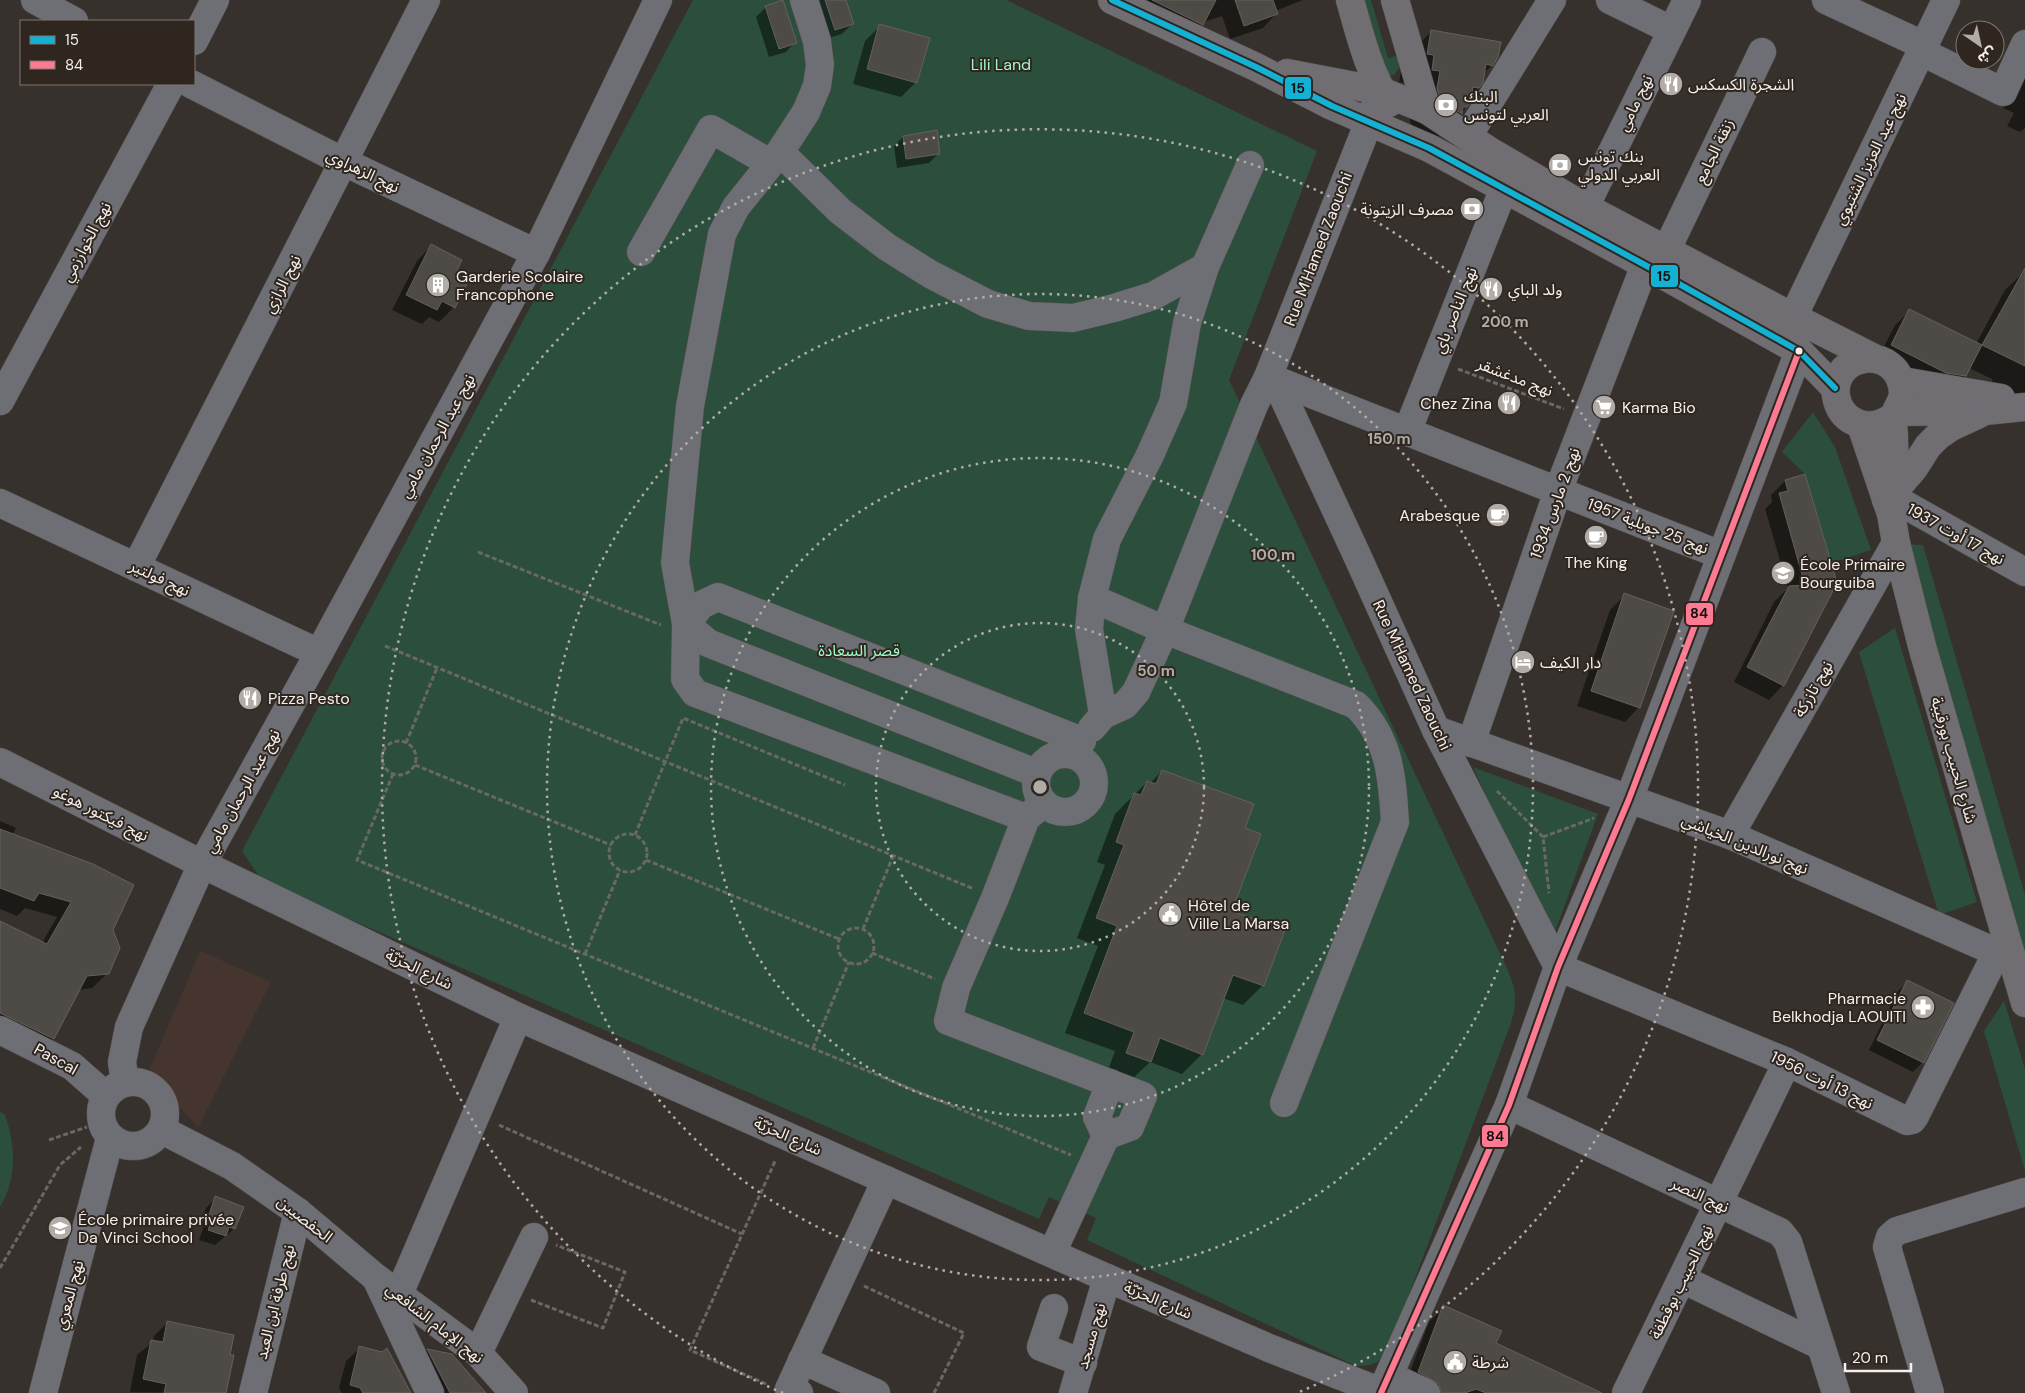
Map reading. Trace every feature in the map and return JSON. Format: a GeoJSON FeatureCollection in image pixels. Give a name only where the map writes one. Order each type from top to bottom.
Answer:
{"type":"FeatureCollection","features":[{"type":"Feature","properties":{"kind":"main road"},"geometry":{"type":"LineString","coordinates":[[1112,0],[1332,106],[1429,148],[1504,188],[1799,351],[1836,388]]}},
{"type":"Feature","properties":{"kind":"main road"},"geometry":{"type":"LineString","coordinates":[[1350,0],[1363,46],[1380,90],[1397,116],[1429,148]]}},
{"type":"Feature","properties":{"kind":"main road"},"geometry":{"type":"LineString","coordinates":[[1395,0],[1414,72],[1427,110]]}},
{"type":"Feature","properties":{"kind":"main road"},"geometry":{"type":"LineString","coordinates":[[1256,68],[1380,90],[1427,110],[1513,165],[1585,207],[1793,317],[1874,358],[1886,362],[1896,370],[1902,381],[1903,397],[1896,414],[1892,501]]}},
{"type":"Feature","properties":{"kind":"main road"},"geometry":{"type":"LineString","coordinates":[[1332,106],[1357,102],[1414,72]]}},
{"type":"Feature","properties":{"kind":"main road"},"geometry":{"type":"LineString","coordinates":[[1874,358],[1863,359],[1849,365],[1838,378],[1836,388],[1838,404],[1847,418],[1861,425],[1879,425],[1896,414],[2025,408]]}},
{"type":"Feature","properties":{"kind":"main road"},"geometry":{"type":"LineString","coordinates":[[1902,381],[2025,402]]}},
{"type":"Feature","properties":{"kind":"main road"},"geometry":{"type":"LineString","coordinates":[[1892,501],[1928,446],[1938,436],[1951,427],[1985,411]]}},
{"type":"Feature","properties":{"kind":"main road"},"geometry":{"type":"LineString","coordinates":[[1861,425],[1892,501]]}},
{"type":"Feature","properties":{"kind":"main road","name":"شارع الحبيب بورقيبة"},"geometry":{"type":"LineString","coordinates":[[1892,501],[1896,543],[1922,646],[2025,1003]]}},
{"type":"Feature","properties":{"kind":"street"},"geometry":{"type":"LineString","coordinates":[[35,0],[72,20]]}},
{"type":"Feature","properties":{"kind":"street"},"geometry":{"type":"LineString","coordinates":[[195,39],[215,0]]}},
{"type":"Feature","properties":{"kind":"street","name":"نهج الرازي"},"geometry":{"type":"LineString","coordinates":[[136,567],[426,0]]}},
{"type":"Feature","properties":{"kind":"street","name":"نهج عبد الرحمان مامي"},"geometry":{"type":"LineString","coordinates":[[116,1089],[129,1027],[202,864],[319,654],[536,253],[658,0]]}},
{"type":"Feature","properties":{"kind":"street"},"geometry":{"type":"LineString","coordinates":[[686,624],[701,605],[718,597],[1076,748],[1093,775],[1093,792],[1084,806],[1064,813],[1035,811],[695,693],[685,679],[686,624],[675,563],[690,406],[722,234],[736,207],[775,157],[806,112],[817,86],[820,65],[817,41],[804,0]]}},
{"type":"Feature","properties":{"kind":"street"},"geometry":{"type":"LineString","coordinates":[[1468,136],[1552,0]]}},
{"type":"Feature","properties":{"kind":"street"},"geometry":{"type":"LineString","coordinates":[[1610,0],[1671,30]]}},
{"type":"Feature","properties":{"kind":"street","name":"نهج مامي"},"geometry":{"type":"LineString","coordinates":[[1585,207],[1687,0]]}},
{"type":"Feature","properties":{"kind":"street"},"geometry":{"type":"LineString","coordinates":[[1826,0],[2003,92],[2025,44]]}},
{"type":"Feature","properties":{"kind":"street","name":"نهج عبد العزيز الشتيوي"},"geometry":{"type":"LineString","coordinates":[[1793,317],[1946,0]]}},
{"type":"Feature","properties":{"kind":"street","name":"زنقة الجامع"},"geometry":{"type":"LineString","coordinates":[[1667,249],[1762,52]]}},
{"type":"Feature","properties":{"kind":"street","name":"نهج الخوارزمي"},"geometry":{"type":"LineString","coordinates":[[0,401],[170,85]]}},
{"type":"Feature","properties":{"kind":"street","name":"نهج الزهراوي"},"geometry":{"type":"LineString","coordinates":[[193,85],[344,162],[536,253]]}},
{"type":"Feature","properties":{"kind":"street","name":"Rue M'Hamed Zaouchi"},"geometry":{"type":"LineString","coordinates":[[1380,90],[1271,378],[1355,551],[1436,730],[1558,968]]}},
{"type":"Feature","properties":{"kind":"street"},"geometry":{"type":"LineString","coordinates":[[641,252],[712,129],[775,157],[840,211],[888,247],[930,274],[988,304],[1029,316],[1072,318],[1114,308],[1153,296],[1205,267]]}},
{"type":"Feature","properties":{"kind":"street"},"geometry":{"type":"LineString","coordinates":[[1103,715],[1088,629],[1092,598],[1107,539],[1150,455],[1172,403],[1187,323],[1205,267],[1250,165]]}},
{"type":"Feature","properties":{"kind":"street","name":"نهج الناصر باي"},"geometry":{"type":"LineString","coordinates":[[1407,432],[1504,188]]}},
{"type":"Feature","properties":{"kind":"street","name":"نهج 2 مارس 1934"},"geometry":{"type":"LineString","coordinates":[[1471,743],[1558,491],[1645,265]]}},
{"type":"Feature","properties":{"kind":"street"},"geometry":{"type":"LineString","coordinates":[[1384,1387],[1509,1105],[1558,968],[1626,807],[1799,351]]}},
{"type":"Feature","properties":{"kind":"street"},"geometry":{"type":"LineString","coordinates":[[1052,1253],[1106,1136],[1098,1117],[1110,1083],[948,1021],[956,988],[1035,811],[1036,774],[1052,757],[1076,748],[1103,715],[1125,705],[1136,692],[1165,630],[1254,405],[1271,378]]}},
{"type":"Feature","properties":{"kind":"street","name":"نهج 25 جويلية 1957"},"geometry":{"type":"LineString","coordinates":[[1271,378],[1721,555]]}},
{"type":"Feature","properties":{"kind":"street","name":"نهج 17 أوت 1937"},"geometry":{"type":"LineString","coordinates":[[1892,501],[2025,572]]}},
{"type":"Feature","properties":{"kind":"street","name":"نهج فولتير"},"geometry":{"type":"LineString","coordinates":[[0,503],[319,654]]}},
{"type":"Feature","properties":{"kind":"street","name":"نهج تازركة"},"geometry":{"type":"LineString","coordinates":[[1730,834],[1896,543]]}},
{"type":"Feature","properties":{"kind":"street"},"geometry":{"type":"LineString","coordinates":[[1092,598],[1165,630],[1356,704],[1368,717],[1388,757],[1393,785],[1395,822],[1284,1103]]}},
{"type":"Feature","properties":{"kind":"street"},"geometry":{"type":"LineString","coordinates":[[686,624],[708,643],[1036,774]]}},
{"type":"Feature","properties":{"kind":"street","name":"نهج نورالدين الخياشي"},"geometry":{"type":"LineString","coordinates":[[1436,730],[1626,807],[1730,834],[2011,958]]}},
{"type":"Feature","properties":{"kind":"street","name":"نهج فيكتور هوغو"},"geometry":{"type":"LineString","coordinates":[[0,762],[202,864]]}},
{"type":"Feature","properties":{"kind":"street","name":"شارع الحرّيّة"},"geometry":{"type":"LineString","coordinates":[[202,864],[518,1017],[1107,1278],[1269,1348],[1384,1387],[1426,1393]]}},
{"type":"Feature","properties":{"kind":"street","name":"نهج 13 أوت 1956"},"geometry":{"type":"LineString","coordinates":[[1558,968],[1786,1062],[1907,1121],[1912,1120],[2011,958]]}},
{"type":"Feature","properties":{"kind":"street"},"geometry":{"type":"LineString","coordinates":[[399,1294],[518,1017]]}},
{"type":"Feature","properties":{"kind":"street","name":"Pascal"},"geometry":{"type":"LineString","coordinates":[[0,1030],[116,1089]]}},
{"type":"Feature","properties":{"kind":"street","name":"نهج الحبيب بوقطفة"},"geometry":{"type":"LineString","coordinates":[[1626,1393],[1786,1062]]}},
{"type":"Feature","properties":{"kind":"street"},"geometry":{"type":"LineString","coordinates":[[138,1082],[150,1086],[159,1094],[165,1106],[166,1118],[162,1130],[153,1140],[142,1145],[129,1146],[105,1129],[101,1110],[116,1089],[138,1082]]}},
{"type":"Feature","properties":{"kind":"street","name":"نهج النصر"},"geometry":{"type":"LineString","coordinates":[[1509,1105],[1785,1236],[1836,1393]]}},
{"type":"Feature","properties":{"kind":"street","name":"نهج المعري"},"geometry":{"type":"LineString","coordinates":[[43,1393],[105,1129]]}},
{"type":"Feature","properties":{"kind":"street","name":"الحفصيين"},"geometry":{"type":"LineString","coordinates":[[162,1130],[232,1166],[298,1212],[375,1276]]}},
{"type":"Feature","properties":{"kind":"street"},"geometry":{"type":"LineString","coordinates":[[794,1391],[802,1360],[886,1180]]}},
{"type":"Feature","properties":{"kind":"street"},"geometry":{"type":"LineString","coordinates":[[1930,1393],[1887,1247],[1890,1237],[1897,1231],[2025,1192]]}},
{"type":"Feature","properties":{"kind":"street","name":"نهج طرفة ابن العبد"},"geometry":{"type":"LineString","coordinates":[[253,1393],[298,1212]]}},
{"type":"Feature","properties":{"kind":"street"},"geometry":{"type":"LineString","coordinates":[[478,1353],[534,1237]]}},
{"type":"Feature","properties":{"kind":"street"},"geometry":{"type":"LineString","coordinates":[[375,1276],[430,1393]]}},
{"type":"Feature","properties":{"kind":"street","name":"نهج الإمام الشافعي"},"geometry":{"type":"LineString","coordinates":[[375,1276],[478,1353],[514,1393]]}},
{"type":"Feature","properties":{"kind":"street","name":"نهج مسجد"},"geometry":{"type":"LineString","coordinates":[[1073,1393],[1107,1278]]}},
{"type":"Feature","properties":{"kind":"street"},"geometry":{"type":"LineString","coordinates":[[1682,1279],[1821,1346]]}},
{"type":"Feature","properties":{"kind":"street"},"geometry":{"type":"LineString","coordinates":[[1054,1308],[1041,1347],[1083,1363]]}},
{"type":"Feature","properties":{"kind":"street"},"geometry":{"type":"LineString","coordinates":[[802,1360],[876,1393]]}},
{"type":"Feature","properties":{"kind":"path","name":"نهج مدغشقر"},"geometry":{"type":"LineString","coordinates":[[1435,361],[1586,417]]}},
{"type":"Feature","properties":{"kind":"path"},"geometry":{"type":"LineString","coordinates":[[478,552],[669,628],[686,624]]}},
{"type":"Feature","properties":{"kind":"path"},"geometry":{"type":"LineString","coordinates":[[385,646],[995,898]]}},
{"type":"Feature","properties":{"kind":"path"},"geometry":{"type":"LineString","coordinates":[[406,743],[437,668]]}},
{"type":"Feature","properties":{"kind":"path"},"geometry":{"type":"LineString","coordinates":[[635,835],[683,718],[845,785]]}},
{"type":"Feature","properties":{"kind":"path"},"geometry":{"type":"LineString","coordinates":[[393,743],[406,743],[415,752],[415,765],[406,774],[392,774],[384,765],[384,752],[393,743]]}},
{"type":"Feature","properties":{"kind":"path"},"geometry":{"type":"LineString","coordinates":[[415,765],[611,845]]}},
{"type":"Feature","properties":{"kind":"path"},"geometry":{"type":"LineString","coordinates":[[392,774],[357,860],[1093,1164]]}},
{"type":"Feature","properties":{"kind":"path"},"geometry":{"type":"LineString","coordinates":[[1494,788],[1543,837],[1588,819],[1626,807]]}},
{"type":"Feature","properties":{"kind":"path"},"geometry":{"type":"LineString","coordinates":[[621,835],[635,835],[642,839],[646,845],[646,860],[636,870],[628,872],[620,870],[610,860],[609,852],[611,845],[621,835]]}},
{"type":"Feature","properties":{"kind":"path"},"geometry":{"type":"LineString","coordinates":[[862,929],[893,856]]}},
{"type":"Feature","properties":{"kind":"path"},"geometry":{"type":"LineString","coordinates":[[646,860],[839,939]]}},
{"type":"Feature","properties":{"kind":"path"},"geometry":{"type":"LineString","coordinates":[[585,954],[620,870]]}},
{"type":"Feature","properties":{"kind":"path"},"geometry":{"type":"LineString","coordinates":[[862,929],[872,940],[872,953],[868,959],[856,964],[849,962],[839,953],[839,939],[849,930],[862,929]]}},
{"type":"Feature","properties":{"kind":"path"},"geometry":{"type":"LineString","coordinates":[[872,953],[956,988]]}},
{"type":"Feature","properties":{"kind":"path"},"geometry":{"type":"LineString","coordinates":[[813,1048],[849,962]]}},
{"type":"Feature","properties":{"kind":"path"},"geometry":{"type":"LineString","coordinates":[[476,1115],[742,1234]]}},
{"type":"Feature","properties":{"kind":"path"},"geometry":{"type":"LineString","coordinates":[[49,1140],[105,1129]]}},
{"type":"Feature","properties":{"kind":"path"},"geometry":{"type":"LineString","coordinates":[[0,1268],[60,1165],[105,1129]]}},
{"type":"Feature","properties":{"kind":"path"},"geometry":{"type":"LineString","coordinates":[[776,1159],[690,1350],[781,1390],[794,1391]]}},
{"type":"Feature","properties":{"kind":"path"},"geometry":{"type":"LineString","coordinates":[[508,1292],[603,1328],[625,1272],[534,1237]]}},
{"type":"Feature","properties":{"kind":"path"},"geometry":{"type":"LineString","coordinates":[[841,1275],[964,1333],[934,1393]]}},
{"type":"Feature","properties":{"kind":"shaded area"},"geometry":{"type":"Polygon","coordinates":[[[200,951],[271,982],[198,1128],[157,1082],[150,1068],[200,951]]]}},
{"type":"Feature","properties":{"kind":"green space","name":"قصر السعادة"},"geometry":{"type":"Polygon","coordinates":[[[693,0],[1006,0],[1317,151],[1229,380],[1506,966],[1515,994],[1515,1006],[1511,1023],[1390,1345],[1377,1362],[1356,1366],[1087,1240],[1096,1218],[1049,1197],[1039,1219],[262,881],[242,851],[693,0]]]}},
{"type":"Feature","properties":{"kind":"green space"},"geometry":{"type":"Polygon","coordinates":[[[1350,0],[1371,0],[1388,58],[1397,56],[1400,67],[1394,75],[1389,76],[1350,0]]]}},
{"type":"Feature","properties":{"kind":"green space"},"geometry":{"type":"Polygon","coordinates":[[[1813,412],[1835,447],[1871,550],[1831,563],[1805,474],[1782,452],[1813,412]]]}},
{"type":"Feature","properties":{"kind":"green space"},"geometry":{"type":"Polygon","coordinates":[[[1900,544],[1923,545],[2025,895],[2025,954],[1900,544]]]}},
{"type":"Feature","properties":{"kind":"green space"},"geometry":{"type":"Polygon","coordinates":[[[1895,628],[1977,902],[1939,915],[1859,652],[1895,628]]]}},
{"type":"Feature","properties":{"kind":"green space"},"geometry":{"type":"Polygon","coordinates":[[[1473,767],[1598,814],[1552,940],[1473,767]]]}},
{"type":"Feature","properties":{"kind":"green space"},"geometry":{"type":"Polygon","coordinates":[[[2004,1001],[2025,1069],[2025,1171],[1984,1031],[2004,1001]]]}},
{"type":"Feature","properties":{"kind":"green space"},"geometry":{"type":"Polygon","coordinates":[[[0,1112],[5,1115],[9,1127],[13,1162],[10,1185],[0,1207],[0,1112]]]}},
{"type":"Feature","properties":{"kind":"building"},"geometry":{"type":"Polygon","coordinates":[[[783,0],[797,43],[779,49],[765,6],[783,0]]]}},
{"type":"Feature","properties":{"kind":"building"},"geometry":{"type":"Polygon","coordinates":[[[825,0],[846,0],[854,24],[835,30],[825,0]]]}},
{"type":"Feature","properties":{"kind":"building"},"geometry":{"type":"Polygon","coordinates":[[[1152,0],[1216,0],[1203,25],[1152,0]]]}},
{"type":"Feature","properties":{"kind":"building"},"geometry":{"type":"Polygon","coordinates":[[[1235,0],[1273,0],[1278,14],[1244,26],[1235,0]]]}},
{"type":"Feature","properties":{"kind":"building"},"geometry":{"type":"Polygon","coordinates":[[[879,24],[930,38],[917,83],[867,69],[879,24]]]}},
{"type":"Feature","properties":{"kind":"building"},"geometry":{"type":"Polygon","coordinates":[[[1431,30],[1501,42],[1498,57],[1493,66],[1486,64],[1483,83],[1479,88],[1473,87],[1470,103],[1467,107],[1463,107],[1462,114],[1440,100],[1437,88],[1440,71],[1432,70],[1434,55],[1427,54],[1431,30]]]}},
{"type":"Feature","properties":{"kind":"building"},"geometry":{"type":"Polygon","coordinates":[[[937,130],[940,154],[906,159],[903,136],[937,130]]]}},
{"type":"Feature","properties":{"kind":"building","name":"Garderie Scolaire Francophone"},"geometry":{"type":"Polygon","coordinates":[[[431,244],[462,260],[457,270],[471,276],[455,308],[442,301],[437,310],[406,295],[431,244]]]}},
{"type":"Feature","properties":{"kind":"building"},"geometry":{"type":"Polygon","coordinates":[[[2025,268],[2025,366],[1982,345],[2025,268]]]}},
{"type":"Feature","properties":{"kind":"building"},"geometry":{"type":"Polygon","coordinates":[[[1909,309],[1982,345],[1966,376],[1946,373],[1891,345],[1909,309]]]}},
{"type":"Feature","properties":{"kind":"building"},"geometry":{"type":"Polygon","coordinates":[[[1805,474],[1837,583],[1784,686],[1747,667],[1789,586],[1805,585],[1779,493],[1788,491],[1785,480],[1805,474]]]}},
{"type":"Feature","properties":{"kind":"building"},"geometry":{"type":"Polygon","coordinates":[[[1624,593],[1674,611],[1640,708],[1591,691],[1624,593]]]}},
{"type":"Feature","properties":{"kind":"building","name":"Hôtel de Ville La Marsa"},"geometry":{"type":"Polygon","coordinates":[[[1162,770],[1254,804],[1245,828],[1261,834],[1232,911],[1285,930],[1264,986],[1233,975],[1203,1055],[1160,1038],[1151,1062],[1126,1053],[1134,1032],[1084,1013],[1117,926],[1096,918],[1124,845],[1116,842],[1134,793],[1141,795],[1147,781],[1156,784],[1162,770]]]}},
{"type":"Feature","properties":{"kind":"building"},"geometry":{"type":"Polygon","coordinates":[[[0,829],[93,864],[134,885],[113,930],[120,948],[109,974],[87,976],[54,1039],[0,1013],[0,921],[47,944],[71,902],[39,893],[34,901],[0,888],[0,829]]]}},
{"type":"Feature","properties":{"kind":"building"},"geometry":{"type":"Polygon","coordinates":[[[1907,980],[1954,1003],[1924,1063],[1877,1040],[1907,980]]]}},
{"type":"Feature","properties":{"kind":"building"},"geometry":{"type":"Polygon","coordinates":[[[215,1196],[244,1207],[235,1229],[229,1227],[226,1236],[208,1230],[213,1217],[209,1215],[215,1196]]]}},
{"type":"Feature","properties":{"kind":"building"},"geometry":{"type":"Polygon","coordinates":[[[1443,1305],[1502,1331],[1496,1343],[1602,1393],[1486,1393],[1476,1389],[1465,1393],[1441,1393],[1439,1384],[1418,1372],[1443,1305]]]}},
{"type":"Feature","properties":{"kind":"building"},"geometry":{"type":"Polygon","coordinates":[[[167,1321],[234,1335],[230,1355],[234,1355],[226,1393],[164,1393],[166,1384],[143,1379],[151,1340],[163,1342],[167,1321]]]}},
{"type":"Feature","properties":{"kind":"building"},"geometry":{"type":"Polygon","coordinates":[[[359,1346],[382,1352],[387,1348],[411,1393],[363,1393],[360,1388],[350,1385],[359,1346]]]}},
{"type":"Feature","properties":{"kind":"building"},"geometry":{"type":"Polygon","coordinates":[[[427,1349],[452,1354],[486,1393],[450,1393],[427,1349]]]}},
{"type":"Feature","properties":{"kind":"transit line","name":"15"},"geometry":{"type":"LineString","coordinates":[[1112,0],[1256,67],[1332,106],[1429,148],[1799,351],[1835,388]]}},
{"type":"Feature","properties":{"kind":"transit line","name":"84"},"geometry":{"type":"LineString","coordinates":[[1381,1393],[1509,1105],[1558,967],[1629,799],[1799,351]]}},
{"type":"Feature","properties":{"kind":"place","name":"الشجرة الكسكس"},"geometry":{"type":"Point","coordinates":[1671,84]}},
{"type":"Feature","properties":{"kind":"place","name":"البنك العربي لتونس"},"geometry":{"type":"Point","coordinates":[1446,105]}},
{"type":"Feature","properties":{"kind":"place","name":"بنك تونس العربي الدولي"},"geometry":{"type":"Point","coordinates":[1560,165]}},
{"type":"Feature","properties":{"kind":"place","name":"مصرف الزيتونة"},"geometry":{"type":"Point","coordinates":[1472,209]}},
{"type":"Feature","properties":{"kind":"place","name":"Garderie Scolaire Francophone"},"geometry":{"type":"Point","coordinates":[438,285]}},
{"type":"Feature","properties":{"kind":"place","name":"ولد الباي"},"geometry":{"type":"Point","coordinates":[1491,289]}},
{"type":"Feature","properties":{"kind":"place","name":"Chez Zina"},"geometry":{"type":"Point","coordinates":[1509,403]}},
{"type":"Feature","properties":{"kind":"place","name":"Karma Bio"},"geometry":{"type":"Point","coordinates":[1604,407]}},
{"type":"Feature","properties":{"kind":"place","name":"Arabesque"},"geometry":{"type":"Point","coordinates":[1498,515]}},
{"type":"Feature","properties":{"kind":"place","name":"The King"},"geometry":{"type":"Point","coordinates":[1596,537]}},
{"type":"Feature","properties":{"kind":"place","name":"École Primaire Bourguiba"},"geometry":{"type":"Point","coordinates":[1783,573]}},
{"type":"Feature","properties":{"kind":"place","name":"دار الكيف"},"geometry":{"type":"Point","coordinates":[1523,662]}},
{"type":"Feature","properties":{"kind":"place","name":"Pizza Pesto"},"geometry":{"type":"Point","coordinates":[250,698]}},
{"type":"Feature","properties":{"kind":"place","name":"Hôtel de Ville La Marsa"},"geometry":{"type":"Point","coordinates":[1170,914]}},
{"type":"Feature","properties":{"kind":"place","name":"Pharmacie Belkhodja LAOUITI"},"geometry":{"type":"Point","coordinates":[1923,1007]}},
{"type":"Feature","properties":{"kind":"place","name":"École primaire privée Da Vinci School"},"geometry":{"type":"Point","coordinates":[60,1228]}},
{"type":"Feature","properties":{"kind":"place","name":"شرطة"},"geometry":{"type":"Point","coordinates":[1455,1362]}},
{"type":"Feature","properties":{"kind":"park label","name":"Lili Land"},"geometry":{"type":"Point","coordinates":[1001,64]}}]}
